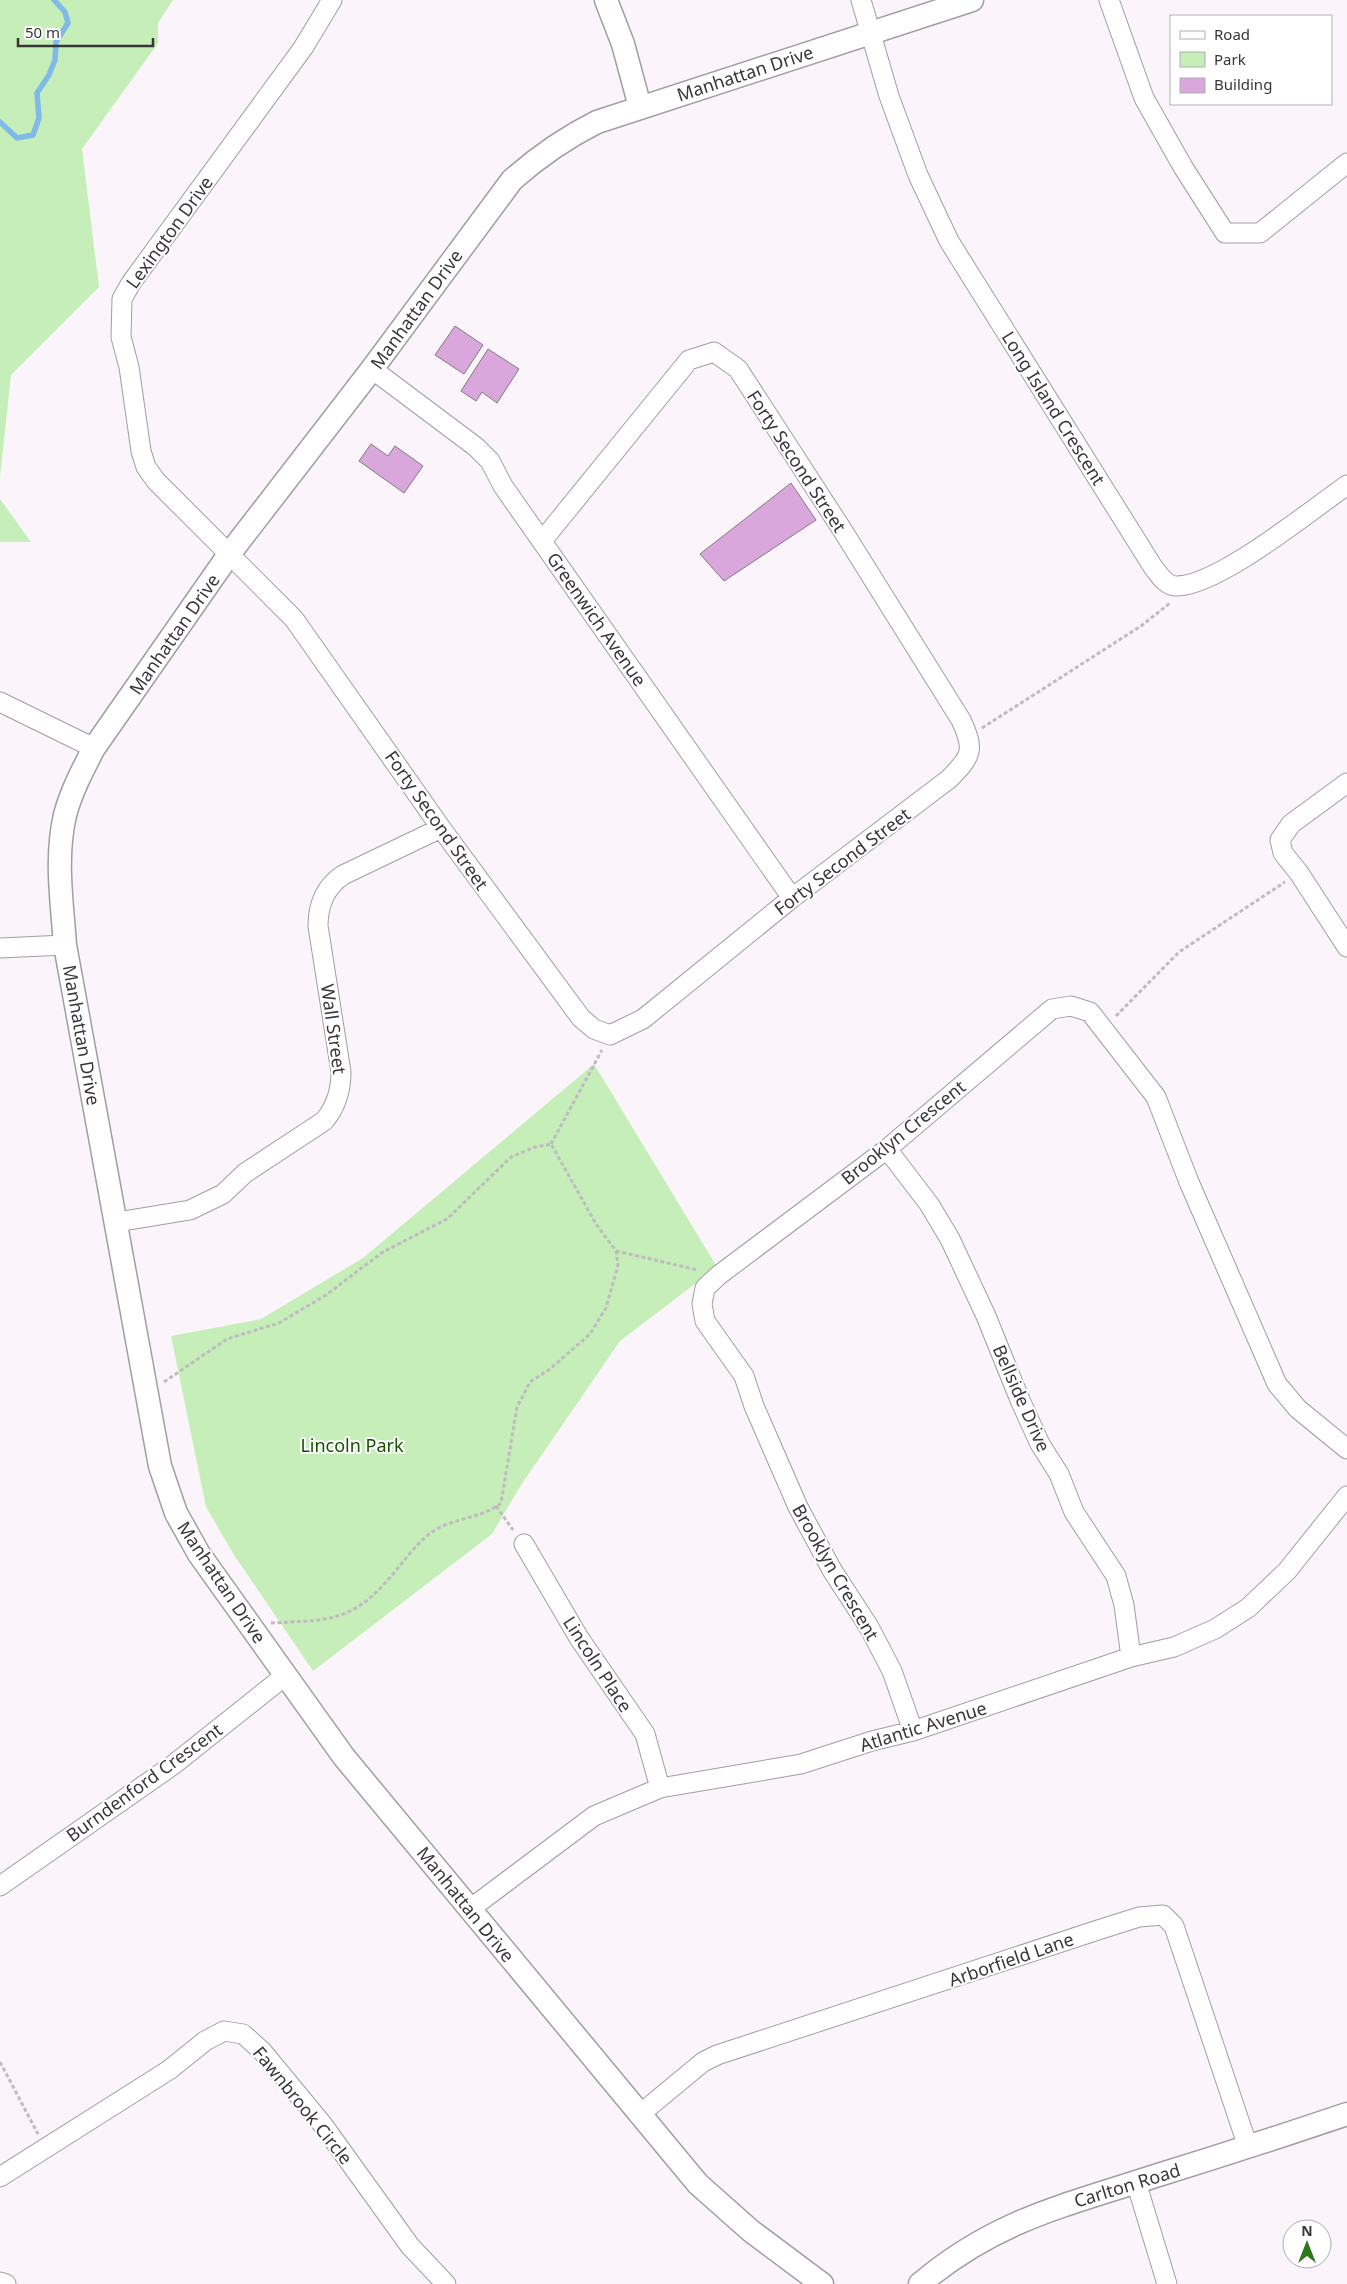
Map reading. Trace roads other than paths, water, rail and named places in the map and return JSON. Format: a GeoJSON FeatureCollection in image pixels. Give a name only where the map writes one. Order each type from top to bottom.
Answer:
{"type":"FeatureCollection","features":[{"type":"Feature","properties":{"kind":"street","name":"Lexington Drive"},"geometry":{"type":"LineString","coordinates":[[230,553],[180,506],[146,468],[140,451],[129,367],[121,337],[122,299],[130,283],[303,48],[332,0]]}},
{"type":"Feature","properties":{"kind":"street"},"geometry":{"type":"LineString","coordinates":[[606,0],[623,44],[640,107]]}},
{"type":"Feature","properties":{"kind":"street","name":"Long Island Crescent"},"geometry":{"type":"LineString","coordinates":[[861,0],[890,96],[918,175],[949,240],[1153,567],[1166,583],[1174,586],[1194,584],[1218,574],[1287,529],[1347,485]]}},
{"type":"Feature","properties":{"kind":"street","name":"Manhattan Drive"},"geometry":{"type":"LineString","coordinates":[[822,2284],[751,2231],[698,2184],[639,2115],[344,1757],[199,1554],[176,1513],[160,1466],[65,945],[59,866],[65,815],[77,783],[94,748],[230,553],[372,369],[512,180],[539,156],[566,138],[597,122],[972,0]]}},
{"type":"Feature","properties":{"kind":"street"},"geometry":{"type":"LineString","coordinates":[[1109,0],[1144,98],[1183,167],[1225,233],[1260,233],[1347,163]]}},
{"type":"Feature","properties":{"kind":"street","name":"Forty Second Street"},"geometry":{"type":"LineString","coordinates":[[230,553],[294,619],[441,828],[581,1018],[594,1029],[610,1035],[643,1019],[792,898],[949,779],[965,763],[971,750],[968,736],[961,720],[774,424],[738,369],[714,352],[689,360],[542,540]]}},
{"type":"Feature","properties":{"kind":"street","name":"Greenwich Avenue"},"geometry":{"type":"LineString","coordinates":[[372,369],[476,447],[490,461],[503,486],[792,898]]}},
{"type":"Feature","properties":{"kind":"street"},"geometry":{"type":"LineString","coordinates":[[0,702],[94,748]]}},
{"type":"Feature","properties":{"kind":"street"},"geometry":{"type":"LineString","coordinates":[[1347,783],[1286,830],[1280,840],[1283,854],[1298,873],[1347,947]]}},
{"type":"Feature","properties":{"kind":"street","name":"Wall Street"},"geometry":{"type":"LineString","coordinates":[[117,1222],[190,1210],[223,1194],[245,1173],[324,1121],[333,1110],[341,1089],[342,1072],[318,926],[318,912],[324,896],[332,883],[343,875],[441,828]]}},
{"type":"Feature","properties":{"kind":"street"},"geometry":{"type":"LineString","coordinates":[[0,948],[65,945]]}},
{"type":"Feature","properties":{"kind":"street","name":"Brooklyn Crescent"},"geometry":{"type":"LineString","coordinates":[[913,1731],[892,1671],[869,1627],[832,1570],[798,1507],[754,1406],[744,1376],[705,1321],[702,1304],[705,1288],[719,1275],[887,1149],[1052,1009],[1071,1006],[1090,1012],[1156,1097],[1189,1182],[1277,1384],[1298,1409],[1347,1449]]}},
{"type":"Feature","properties":{"kind":"street","name":"Bellside Drive"},"geometry":{"type":"LineString","coordinates":[[887,1149],[929,1204],[950,1239],[986,1316],[1040,1444],[1059,1474],[1074,1512],[1116,1576],[1124,1605],[1131,1657]]}},
{"type":"Feature","properties":{"kind":"street","name":"Atlantic Avenue"},"geometry":{"type":"LineString","coordinates":[[470,1909],[594,1816],[660,1788],[755,1774],[801,1764],[872,1741],[913,1731],[1131,1657],[1174,1647],[1215,1629],[1248,1608],[1287,1571],[1347,1496]]}},
{"type":"Feature","properties":{"kind":"street","name":"Lincoln Place"},"geometry":{"type":"LineString","coordinates":[[524,1544],[579,1638],[645,1734],[660,1788]]}},
{"type":"Feature","properties":{"kind":"street","name":"Burndenford Crescent"},"geometry":{"type":"LineString","coordinates":[[0,1886],[173,1765],[286,1675]]}},
{"type":"Feature","properties":{"kind":"street","name":"Arborfield Lane"},"geometry":{"type":"LineString","coordinates":[[639,2115],[703,2062],[717,2054],[1098,1930],[1144,1916],[1163,1915],[1174,1926],[1248,2147]]}},
{"type":"Feature","properties":{"kind":"street","name":"Fawnbrook Circle"},"geometry":{"type":"LineString","coordinates":[[0,2177],[170,2070],[205,2041],[224,2031],[243,2034],[262,2051],[323,2125],[410,2246],[446,2284]]}},
{"type":"Feature","properties":{"kind":"street","name":"Carlton Road"},"geometry":{"type":"LineString","coordinates":[[920,2284],[942,2265],[970,2247],[1018,2221],[1060,2205],[1248,2147],[1347,2114]]}},
{"type":"Feature","properties":{"kind":"street"},"geometry":{"type":"LineString","coordinates":[[1136,2182],[1167,2284]]}},
{"type":"Feature","properties":{"kind":"street"},"geometry":{"type":"LineString","coordinates":[[0,2282],[6,2284]]}},
{"type":"Feature","properties":{"kind":"waterway"},"geometry":{"type":"LineString","coordinates":[[0,122],[17,138],[33,135],[39,118],[37,93],[49,75],[55,60],[56,42],[68,23],[65,12],[54,0]]}},
{"type":"Feature","properties":{"kind":"park label","name":"Lincoln Park"},"geometry":{"type":"Point","coordinates":[352,1445]}}]}
